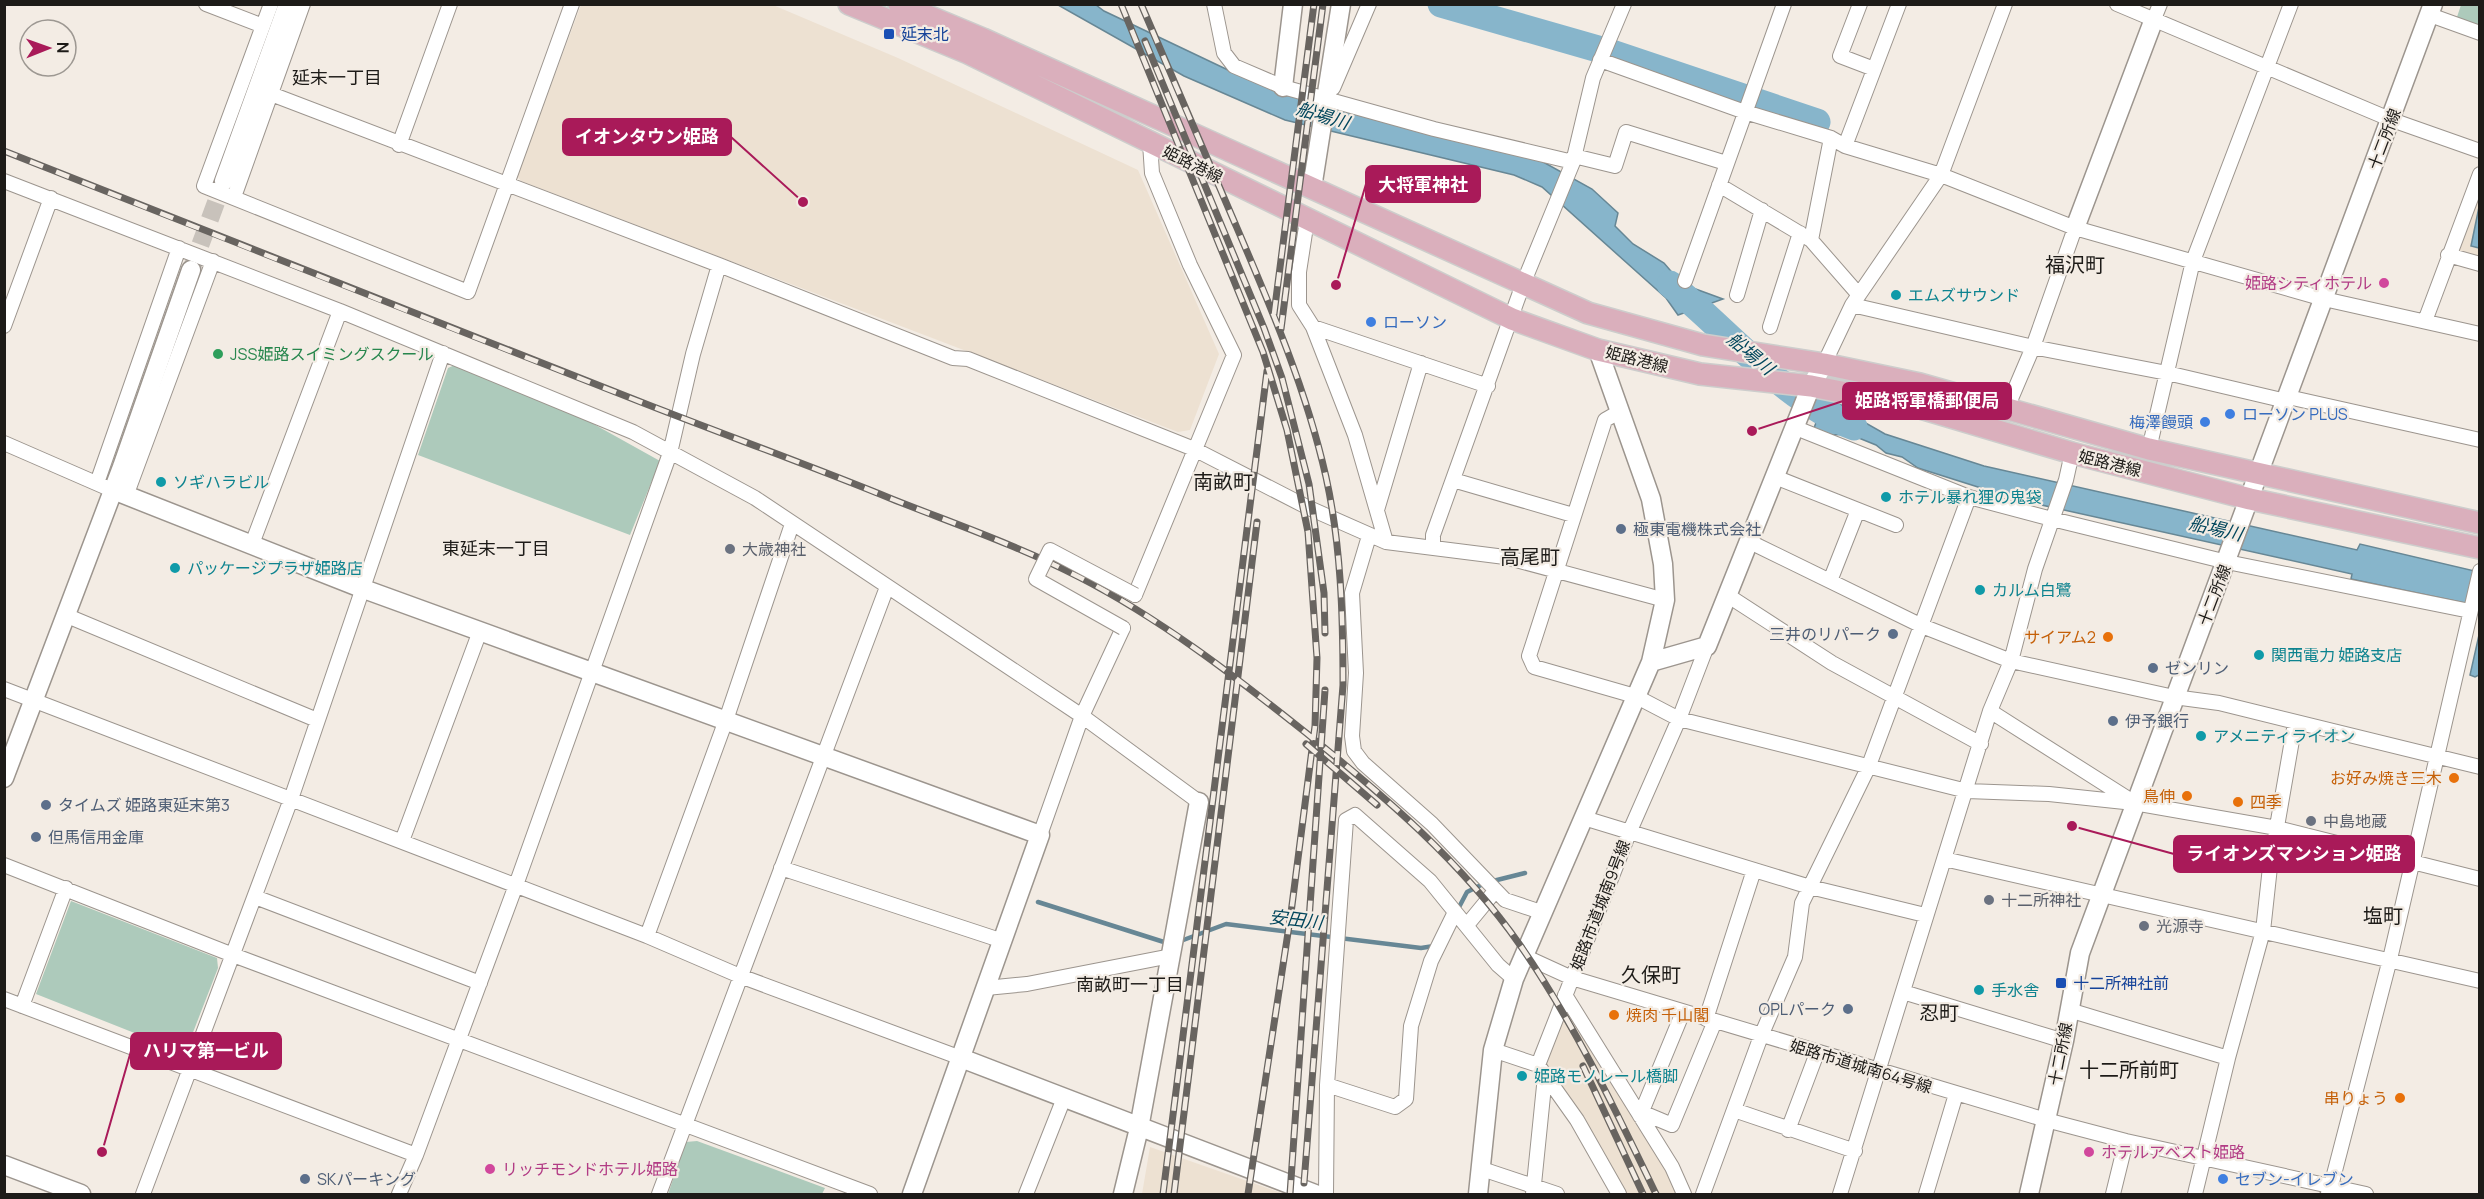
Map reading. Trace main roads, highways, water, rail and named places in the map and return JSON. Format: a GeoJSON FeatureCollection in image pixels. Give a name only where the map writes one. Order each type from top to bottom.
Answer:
{"type":"FeatureCollection","features":[{"type":"Feature","properties":{"kind":"main road","name":"姫路港線"},"geometry":{"type":"LineString","coordinates":[[849,4],[968,53],[1512,319],[1598,350],[1700,374],[1812,386],[1917,406],[2247,508],[2480,548]]}},
{"type":"Feature","properties":{"kind":"main road","name":"姫路港線"},"geometry":{"type":"LineString","coordinates":[[899,4],[983,39],[1587,313],[1703,345],[1824,364],[1920,384],[2150,449],[2480,523]]}},
{"type":"Feature","properties":{"kind":"water","name":"船場川"},"geometry":{"type":"Polygon","coordinates":[[[1058,5],[1096,5],[1104,11],[1228,70],[1312,102],[1536,158],[1592,189],[1618,213],[1615,226],[1633,244],[1664,263],[1682,284],[1723,299],[1678,315],[1666,298],[1542,187],[1514,175],[1285,120],[1184,76],[1058,5]]]}},
{"type":"Feature","properties":{"kind":"water"},"geometry":{"type":"Polygon","coordinates":[[[2479,207],[2479,248],[2471,246],[2479,207]]]}},
{"type":"Feature","properties":{"kind":"water"},"geometry":{"type":"Polygon","coordinates":[[[1834,398],[1855,417],[1885,434],[1984,466],[2357,550],[2360,544],[2479,572],[2479,606],[2351,579],[2352,574],[2019,500],[1918,468],[1902,457],[1886,453],[1876,445],[1849,434],[1832,435],[1813,431],[1823,403],[1834,398]]]}},
{"type":"Feature","properties":{"kind":"water"},"geometry":{"type":"Polygon","coordinates":[[[2479,635],[2479,675],[2475,677],[2470,675],[2479,635]]]}},
{"type":"Feature","properties":{"kind":"waterway"},"geometry":{"type":"LineString","coordinates":[[1441,4],[1612,53],[1817,122]]}},
{"type":"Feature","properties":{"kind":"waterway","name":"船場川"},"geometry":{"type":"LineString","coordinates":[[1670,284],[1780,382],[1828,415],[1854,427]]}},
{"type":"Feature","properties":{"kind":"waterway","name":"安田川"},"geometry":{"type":"LineString","coordinates":[[1457,911],[1467,892],[1485,883],[1525,873]]}},
{"type":"Feature","properties":{"kind":"waterway","name":"安田川"},"geometry":{"type":"LineString","coordinates":[[1038,902],[1167,943]]}},
{"type":"Feature","properties":{"kind":"waterway","name":"安田川"},"geometry":{"type":"LineString","coordinates":[[1178,942],[1226,924],[1421,948],[1434,946]]}},
{"type":"Feature","properties":{"kind":"tunnel"},"geometry":{"type":"LineString","coordinates":[[191,270],[224,181]]}},
{"type":"Feature","properties":{"kind":"railway"},"geometry":{"type":"LineString","coordinates":[[1121,4],[1263,352],[1287,430],[1308,532],[1317,658],[1315,726],[1291,913],[1248,1194]]}},
{"type":"Feature","properties":{"kind":"railway"},"geometry":{"type":"LineString","coordinates":[[1141,4],[1274,315],[1298,379],[1318,444],[1335,528],[1342,606],[1343,685],[1304,1183]]}},
{"type":"Feature","properties":{"kind":"railway"},"geometry":{"type":"LineString","coordinates":[[1274,314],[1314,4]]}},
{"type":"Feature","properties":{"kind":"railway"},"geometry":{"type":"LineString","coordinates":[[1281,329],[1323,4]]}},
{"type":"Feature","properties":{"kind":"railway"},"geometry":{"type":"LineString","coordinates":[[1145,41],[1264,328],[1282,378],[1309,484],[1324,593],[1325,633]]}},
{"type":"Feature","properties":{"kind":"railway"},"geometry":{"type":"LineString","coordinates":[[4,151],[987,536],[1079,577],[1168,629],[1334,756],[1420,831],[1473,886],[1520,945],[1558,1005],[1609,1098],[1656,1194]]}},
{"type":"Feature","properties":{"kind":"railway"},"geometry":{"type":"LineString","coordinates":[[1163,1194],[1267,371]]}},
{"type":"Feature","properties":{"kind":"railway"},"geometry":{"type":"LineString","coordinates":[[1174,1194],[1257,522]]}},
{"type":"Feature","properties":{"kind":"railway"},"geometry":{"type":"LineString","coordinates":[[1290,1194],[1325,690]]}},
{"type":"Feature","properties":{"kind":"railway"},"geometry":{"type":"LineString","coordinates":[[1306,744],[1377,805]]}},
{"type":"Feature","properties":{"kind":"railway"},"geometry":{"type":"LineString","coordinates":[[1583,1066],[1643,1194]]}},
{"type":"Feature","properties":{"kind":"place","name":"延末北"},"geometry":{"type":"Point","coordinates":[889,34]}},
{"type":"Feature","properties":{"kind":"place","name":"イオンタウン姫路"},"geometry":{"type":"Point","coordinates":[803,202]}},
{"type":"Feature","properties":{"kind":"place","name":"姫路シティホテル"},"geometry":{"type":"Point","coordinates":[2384,283]}},
{"type":"Feature","properties":{"kind":"place","name":"大将軍神社"},"geometry":{"type":"Point","coordinates":[1336,285]}},
{"type":"Feature","properties":{"kind":"place","name":"エムズサウンド"},"geometry":{"type":"Point","coordinates":[1896,295]}},
{"type":"Feature","properties":{"kind":"place","name":"ローソン"},"geometry":{"type":"Point","coordinates":[1371,322]}},
{"type":"Feature","properties":{"kind":"place","name":"JSS姫路スイミングスクール"},"geometry":{"type":"Point","coordinates":[218,354]}},
{"type":"Feature","properties":{"kind":"place","name":"ローソン PLUS"},"geometry":{"type":"Point","coordinates":[2230,414]}},
{"type":"Feature","properties":{"kind":"place","name":"梅澤饅頭"},"geometry":{"type":"Point","coordinates":[2205,422]}},
{"type":"Feature","properties":{"kind":"place","name":"姫路将軍橋郵便局"},"geometry":{"type":"Point","coordinates":[1752,431]}},
{"type":"Feature","properties":{"kind":"place","name":"ソギハラビル"},"geometry":{"type":"Point","coordinates":[161,482]}},
{"type":"Feature","properties":{"kind":"place","name":"ホテル暴れ狸の鬼袋"},"geometry":{"type":"Point","coordinates":[1886,497]}},
{"type":"Feature","properties":{"kind":"place","name":"極東電機株式会社"},"geometry":{"type":"Point","coordinates":[1621,529]}},
{"type":"Feature","properties":{"kind":"place","name":"大歳神社"},"geometry":{"type":"Point","coordinates":[730,549]}},
{"type":"Feature","properties":{"kind":"place","name":"パッケージプラザ姫路店"},"geometry":{"type":"Point","coordinates":[175,568]}},
{"type":"Feature","properties":{"kind":"place","name":"カルム白鷺"},"geometry":{"type":"Point","coordinates":[1980,590]}},
{"type":"Feature","properties":{"kind":"place","name":"三井のリパーク"},"geometry":{"type":"Point","coordinates":[1893,634]}},
{"type":"Feature","properties":{"kind":"place","name":"サイアム2"},"geometry":{"type":"Point","coordinates":[2108,637]}},
{"type":"Feature","properties":{"kind":"place","name":"関西電力 姫路支店"},"geometry":{"type":"Point","coordinates":[2259,655]}},
{"type":"Feature","properties":{"kind":"place","name":"ゼンリン"},"geometry":{"type":"Point","coordinates":[2153,668]}},
{"type":"Feature","properties":{"kind":"place","name":"伊予銀行"},"geometry":{"type":"Point","coordinates":[2113,721]}},
{"type":"Feature","properties":{"kind":"place","name":"アメニティライオン"},"geometry":{"type":"Point","coordinates":[2201,736]}},
{"type":"Feature","properties":{"kind":"place","name":"お好み焼き三木"},"geometry":{"type":"Point","coordinates":[2454,778]}},
{"type":"Feature","properties":{"kind":"place","name":"鳥伸"},"geometry":{"type":"Point","coordinates":[2187,796]}},
{"type":"Feature","properties":{"kind":"place","name":"四季"},"geometry":{"type":"Point","coordinates":[2238,802]}},
{"type":"Feature","properties":{"kind":"place","name":"タイムズ 姫路東延末第3"},"geometry":{"type":"Point","coordinates":[46,805]}},
{"type":"Feature","properties":{"kind":"place","name":"中島地蔵"},"geometry":{"type":"Point","coordinates":[2311,821]}},
{"type":"Feature","properties":{"kind":"place","name":"ライオンズマンション姫路"},"geometry":{"type":"Point","coordinates":[2072,826]}},
{"type":"Feature","properties":{"kind":"place","name":"但馬信用金庫"},"geometry":{"type":"Point","coordinates":[36,837]}},
{"type":"Feature","properties":{"kind":"place","name":"十二所神社"},"geometry":{"type":"Point","coordinates":[1989,900]}},
{"type":"Feature","properties":{"kind":"place","name":"光源寺"},"geometry":{"type":"Point","coordinates":[2144,926]}},
{"type":"Feature","properties":{"kind":"place","name":"十二所神社前"},"geometry":{"type":"Point","coordinates":[2061,983]}},
{"type":"Feature","properties":{"kind":"place","name":"手水舎"},"geometry":{"type":"Point","coordinates":[1979,990]}},
{"type":"Feature","properties":{"kind":"place","name":"OPLパーク"},"geometry":{"type":"Point","coordinates":[1848,1009]}},
{"type":"Feature","properties":{"kind":"place","name":"焼肉 千山閣"},"geometry":{"type":"Point","coordinates":[1614,1015]}},
{"type":"Feature","properties":{"kind":"place","name":"姫路モノレール橋脚"},"geometry":{"type":"Point","coordinates":[1522,1076]}},
{"type":"Feature","properties":{"kind":"place","name":"串りょう"},"geometry":{"type":"Point","coordinates":[2400,1098]}},
{"type":"Feature","properties":{"kind":"place","name":"ハリマ第一ビル"},"geometry":{"type":"Point","coordinates":[102,1152]}},
{"type":"Feature","properties":{"kind":"place","name":"ホテルアベスト姫路"},"geometry":{"type":"Point","coordinates":[2089,1152]}},
{"type":"Feature","properties":{"kind":"place","name":"リッチモンドホテル姫路"},"geometry":{"type":"Point","coordinates":[490,1169]}},
{"type":"Feature","properties":{"kind":"place","name":"SKパーキング"},"geometry":{"type":"Point","coordinates":[305,1179]}},
{"type":"Feature","properties":{"kind":"place","name":"セブン-イレブン"},"geometry":{"type":"Point","coordinates":[2223,1179]}},
{"type":"Feature","properties":{"kind":"district","name":"延末一丁目"},"geometry":{"type":"Point","coordinates":[337,77]}},
{"type":"Feature","properties":{"kind":"district","name":"福沢町"},"geometry":{"type":"Point","coordinates":[2075,264]}},
{"type":"Feature","properties":{"kind":"district","name":"南畝町"},"geometry":{"type":"Point","coordinates":[1223,481]}},
{"type":"Feature","properties":{"kind":"district","name":"東延末一丁目"},"geometry":{"type":"Point","coordinates":[496,548]}},
{"type":"Feature","properties":{"kind":"district","name":"高尾町"},"geometry":{"type":"Point","coordinates":[1530,556]}},
{"type":"Feature","properties":{"kind":"district","name":"塩町"},"geometry":{"type":"Point","coordinates":[2383,915]}},
{"type":"Feature","properties":{"kind":"district","name":"久保町"},"geometry":{"type":"Point","coordinates":[1651,974]}},
{"type":"Feature","properties":{"kind":"district","name":"南畝町一丁目"},"geometry":{"type":"Point","coordinates":[1130,984]}},
{"type":"Feature","properties":{"kind":"district","name":"忍町"},"geometry":{"type":"Point","coordinates":[1939,1012]}},
{"type":"Feature","properties":{"kind":"district","name":"十二所前町"},"geometry":{"type":"Point","coordinates":[2129,1069]}}]}
